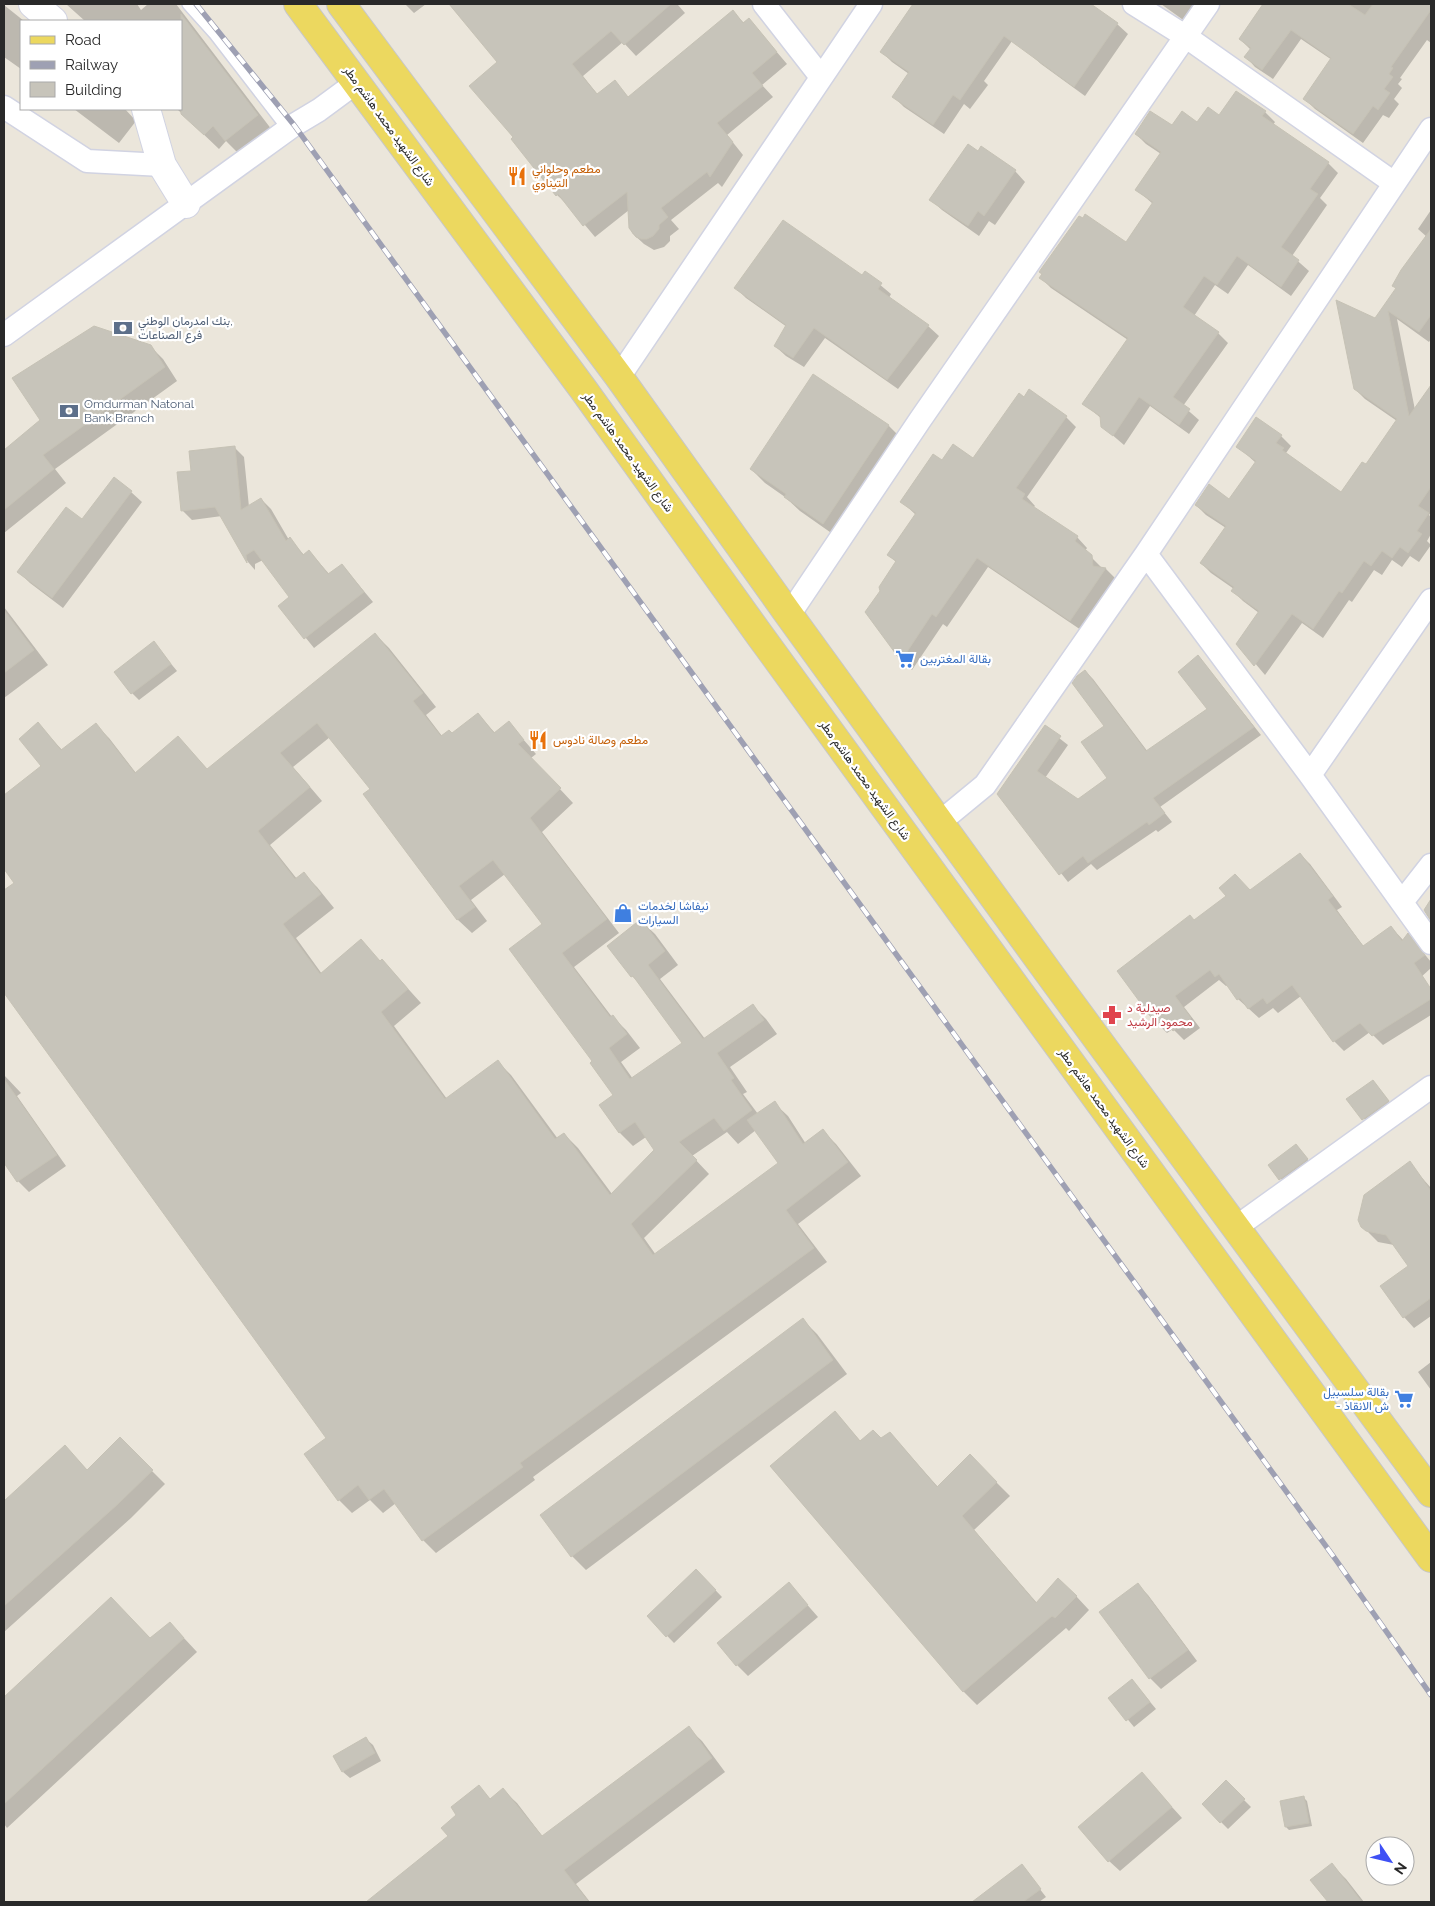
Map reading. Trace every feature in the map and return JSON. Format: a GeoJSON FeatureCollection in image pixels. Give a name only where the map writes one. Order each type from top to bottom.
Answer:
{"type":"FeatureCollection","features":[{"type":"Feature","properties":{"kind":"main road","name":"شارع الشهيد محمد هاشم مطر"},"geometry":{"type":"LineString","coordinates":[[298,4],[583,389],[760,637],[1431,1558]]}},
{"type":"Feature","properties":{"kind":"main road"},"geometry":{"type":"LineString","coordinates":[[341,4],[619,377],[789,615],[1235,1228],[1431,1493]]}},
{"type":"Feature","properties":{"kind":"main road"},"geometry":{"type":"LineString","coordinates":[[1407,1525],[1431,1508]]}},
{"type":"Feature","properties":{"kind":"street"},"geometry":{"type":"LineString","coordinates":[[33,4],[52,20]]}},
{"type":"Feature","properties":{"kind":"street"},"geometry":{"type":"LineString","coordinates":[[764,4],[821,77]]}},
{"type":"Feature","properties":{"kind":"street"},"geometry":{"type":"LineString","coordinates":[[619,377],[870,4]]}},
{"type":"Feature","properties":{"kind":"street"},"geometry":{"type":"LineString","coordinates":[[1134,4],[1186,36],[1394,183]]}},
{"type":"Feature","properties":{"kind":"street"},"geometry":{"type":"LineString","coordinates":[[789,615],[926,412],[1208,4]]}},
{"type":"Feature","properties":{"kind":"street"},"geometry":{"type":"LineString","coordinates":[[4,335],[288,129],[319,110],[357,82]]}},
{"type":"Feature","properties":{"kind":"street"},"geometry":{"type":"LineString","coordinates":[[4,106],[87,161],[162,164]]}},
{"type":"Feature","properties":{"kind":"street"},"geometry":{"type":"LineString","coordinates":[[146,110],[162,164],[186,204]]}},
{"type":"Feature","properties":{"kind":"street"},"geometry":{"type":"LineString","coordinates":[[940,822],[985,785],[1146,554],[1431,129]]}},
{"type":"Feature","properties":{"kind":"street"},"geometry":{"type":"LineString","coordinates":[[1146,554],[1310,775],[1431,943]]}},
{"type":"Feature","properties":{"kind":"street"},"geometry":{"type":"LineString","coordinates":[[1310,775],[1431,600]]}},
{"type":"Feature","properties":{"kind":"street"},"geometry":{"type":"LineString","coordinates":[[1402,902],[1431,865]]}},
{"type":"Feature","properties":{"kind":"street"},"geometry":{"type":"LineString","coordinates":[[1235,1228],[1431,1087]]}},
{"type":"Feature","properties":{"kind":"lane"},"geometry":{"type":"LineString","coordinates":[[188,4],[214,33],[288,129]]}},
{"type":"Feature","properties":{"kind":"building"},"geometry":{"type":"Polygon","coordinates":[[[449,4],[671,4],[624,45],[611,31],[572,64],[597,94],[615,80],[628,97],[733,10],[743,23],[749,18],[777,52],[752,73],[763,86],[717,123],[733,142],[710,177],[707,172],[661,208],[668,217],[659,225],[659,229],[653,236],[641,239],[636,237],[629,228],[627,192],[583,226],[558,194],[556,196],[511,139],[513,137],[469,86],[497,62],[449,4]]]}},
{"type":"Feature","properties":{"kind":"building"},"geometry":{"type":"Polygon","coordinates":[[[913,4],[1091,4],[1118,23],[1074,87],[1004,36],[960,100],[953,95],[933,125],[892,97],[909,72],[880,52],[913,4]]]}},
{"type":"Feature","properties":{"kind":"building"},"geometry":{"type":"Polygon","coordinates":[[[1263,4],[1348,4],[1365,15],[1373,4],[1431,4],[1431,10],[1391,67],[1393,68],[1389,74],[1393,77],[1384,89],[1390,93],[1378,110],[1373,106],[1353,134],[1303,99],[1331,58],[1291,30],[1262,70],[1244,57],[1251,48],[1239,39],[1263,4]]]}},
{"type":"Feature","properties":{"kind":"building"},"geometry":{"type":"Polygon","coordinates":[[[181,14],[258,115],[225,141],[213,126],[204,135],[181,114],[181,14]]]}},
{"type":"Feature","properties":{"kind":"building"},"geometry":{"type":"Polygon","coordinates":[[[1236,91],[1266,111],[1262,116],[1329,162],[1310,189],[1318,194],[1281,247],[1299,260],[1281,287],[1237,256],[1217,285],[1204,276],[1183,307],[1219,332],[1173,397],[1190,409],[1179,425],[1139,397],[1113,436],[1101,427],[1100,416],[1082,404],[1128,338],[1039,278],[1042,274],[1039,272],[1079,216],[1083,218],[1085,214],[1126,242],[1153,202],[1135,190],[1161,152],[1135,134],[1150,111],[1172,125],[1182,111],[1197,122],[1208,107],[1219,115],[1236,91]]]}},
{"type":"Feature","properties":{"kind":"building"},"geometry":{"type":"Polygon","coordinates":[[[968,144],[978,151],[981,146],[1016,170],[984,216],[978,211],[968,226],[929,200],[968,144]]]}},
{"type":"Feature","properties":{"kind":"building"},"geometry":{"type":"Polygon","coordinates":[[[783,220],[862,275],[865,271],[882,283],[878,289],[929,325],[887,380],[814,328],[793,358],[774,346],[786,325],[734,288],[783,220]]]}},
{"type":"Feature","properties":{"kind":"building"},"geometry":{"type":"Polygon","coordinates":[[[1431,229],[1431,315],[1419,332],[1388,311],[1409,416],[1431,385],[1431,487],[1418,506],[1429,513],[1417,531],[1422,534],[1408,553],[1400,547],[1392,558],[1382,551],[1371,566],[1364,561],[1342,593],[1339,591],[1313,629],[1292,614],[1254,666],[1236,644],[1259,611],[1231,591],[1234,587],[1200,563],[1226,526],[1195,505],[1209,484],[1229,499],[1256,461],[1236,447],[1256,417],[1282,435],[1276,443],[1284,448],[1282,450],[1341,492],[1362,462],[1366,464],[1397,419],[1354,389],[1336,300],[1375,318],[1396,288],[1392,286],[1401,270],[1431,229]]]}},
{"type":"Feature","properties":{"kind":"building","name":"Omdurman Natonal Bank Branch"},"geometry":{"type":"Polygon","coordinates":[[[94,326],[151,345],[165,367],[43,455],[54,469],[4,510],[4,450],[40,420],[12,378],[94,326]]]}},
{"type":"Feature","properties":{"kind":"building"},"geometry":{"type":"Polygon","coordinates":[[[813,374],[889,425],[823,524],[784,497],[786,494],[750,469],[813,374]]]}},
{"type":"Feature","properties":{"kind":"building"},"geometry":{"type":"Polygon","coordinates":[[[1029,389],[1067,416],[1016,488],[1025,494],[1022,499],[1078,536],[1075,541],[1092,555],[1093,566],[1106,568],[1070,621],[977,558],[936,617],[932,614],[901,661],[865,612],[880,591],[879,587],[896,561],[887,555],[916,513],[900,502],[933,454],[942,460],[953,444],[973,458],[1019,393],[1024,397],[1029,389]]]}},
{"type":"Feature","properties":{"kind":"building"},"geometry":{"type":"Polygon","coordinates":[[[235,446],[241,510],[261,498],[286,541],[290,537],[303,555],[309,550],[328,574],[342,564],[364,592],[304,639],[278,606],[289,597],[254,550],[246,555],[247,563],[215,507],[181,511],[177,472],[191,471],[189,451],[235,446]]]}},
{"type":"Feature","properties":{"kind":"building"},"geometry":{"type":"Polygon","coordinates":[[[114,477],[132,491],[52,598],[17,572],[66,507],[82,519],[114,477]]]}},
{"type":"Feature","properties":{"kind":"building"},"geometry":{"type":"Polygon","coordinates":[[[4,610],[34,650],[4,673],[4,610]]]}},
{"type":"Feature","properties":{"kind":"building"},"geometry":{"type":"Polygon","coordinates":[[[375,633],[423,693],[413,701],[441,736],[449,730],[452,733],[478,713],[494,733],[509,721],[524,740],[518,744],[561,788],[530,818],[607,919],[562,953],[610,1017],[613,1015],[627,1034],[609,1048],[630,1079],[682,1043],[633,976],[631,977],[607,946],[641,919],[665,951],[648,965],[703,1039],[753,1004],[764,1020],[717,1053],[734,1078],[731,1080],[752,1110],[724,1131],[714,1118],[679,1142],[697,1160],[631,1224],[653,1255],[778,1163],[747,1120],[775,1101],[803,1144],[823,1129],[848,1162],[786,1210],[814,1248],[520,1463],[523,1467],[422,1541],[384,1489],[369,1500],[358,1485],[338,1501],[304,1454],[326,1438],[4,993],[4,890],[14,883],[4,869],[4,795],[41,766],[19,739],[38,722],[61,750],[96,723],[135,773],[178,736],[207,769],[375,633]],[[317,723],[280,753],[310,787],[258,831],[295,879],[304,872],[321,894],[283,924],[320,974],[361,939],[380,961],[382,959],[408,989],[381,1012],[445,1099],[498,1060],[555,1139],[564,1133],[610,1195],[654,1150],[635,1122],[619,1133],[599,1105],[613,1095],[590,1063],[592,1061],[509,949],[542,924],[493,860],[459,886],[475,907],[457,920],[363,794],[370,789],[317,723]]]}},
{"type":"Feature","properties":{"kind":"building"},"geometry":{"type":"Polygon","coordinates":[[[154,641],[171,664],[131,694],[114,672],[154,641]]]}},
{"type":"Feature","properties":{"kind":"building"},"geometry":{"type":"Polygon","coordinates":[[[1198,655],[1254,727],[1153,798],[1165,813],[1149,825],[1147,822],[1088,863],[1083,856],[1059,875],[997,794],[1045,725],[1061,736],[1037,771],[1078,799],[1107,778],[1081,742],[1104,726],[1072,683],[1085,670],[1146,751],[1207,709],[1178,672],[1198,655]]]}},
{"type":"Feature","properties":{"kind":"building"},"geometry":{"type":"Polygon","coordinates":[[[1300,853],[1333,896],[1328,900],[1363,946],[1391,926],[1402,941],[1408,933],[1425,955],[1414,963],[1431,989],[1431,999],[1372,1036],[1360,1023],[1333,1042],[1292,985],[1267,1004],[1263,998],[1248,1009],[1240,998],[1237,1000],[1219,974],[1215,977],[1210,970],[1175,996],[1191,1018],[1173,1031],[1164,1018],[1156,1024],[1117,971],[1190,915],[1194,920],[1226,896],[1219,888],[1235,874],[1250,890],[1300,853]]]}},
{"type":"Feature","properties":{"kind":"building"},"geometry":{"type":"Polygon","coordinates":[[[1431,899],[1431,921],[1424,910],[1431,899]]]}},
{"type":"Feature","properties":{"kind":"building"},"geometry":{"type":"Polygon","coordinates":[[[4,1079],[57,1155],[17,1182],[4,1163],[4,1079]]]}},
{"type":"Feature","properties":{"kind":"building"},"geometry":{"type":"Polygon","coordinates":[[[1373,1080],[1389,1101],[1362,1120],[1346,1099],[1373,1080]]]}},
{"type":"Feature","properties":{"kind":"building"},"geometry":{"type":"Polygon","coordinates":[[[1296,1144],[1308,1159],[1279,1180],[1268,1165],[1296,1144]]]}},
{"type":"Feature","properties":{"kind":"building"},"geometry":{"type":"Polygon","coordinates":[[[1410,1161],[1431,1191],[1431,1298],[1403,1318],[1380,1286],[1408,1266],[1386,1235],[1366,1231],[1361,1227],[1358,1220],[1364,1195],[1410,1161]]]}},
{"type":"Feature","properties":{"kind":"building"},"geometry":{"type":"Polygon","coordinates":[[[803,1318],[833,1360],[571,1557],[540,1515],[803,1318]]]}},
{"type":"Feature","properties":{"kind":"building"},"geometry":{"type":"Polygon","coordinates":[[[835,1411],[860,1441],[873,1430],[881,1438],[890,1432],[937,1487],[970,1454],[997,1482],[962,1516],[1036,1603],[1058,1578],[1077,1596],[1055,1618],[1052,1616],[963,1692],[770,1466],[835,1411]]]}},
{"type":"Feature","properties":{"kind":"building"},"geometry":{"type":"Polygon","coordinates":[[[120,1437],[153,1470],[118,1504],[4,1606],[4,1501],[65,1445],[87,1470],[120,1437]]]}},
{"type":"Feature","properties":{"kind":"building"},"geometry":{"type":"Polygon","coordinates":[[[696,1569],[716,1590],[666,1637],[647,1616],[696,1569]]]}},
{"type":"Feature","properties":{"kind":"building"},"geometry":{"type":"Polygon","coordinates":[[[789,1582],[808,1605],[736,1666],[717,1643],[789,1582]]]}},
{"type":"Feature","properties":{"kind":"building"},"geometry":{"type":"Polygon","coordinates":[[[1138,1583],[1188,1650],[1149,1679],[1099,1612],[1138,1583]]]}},
{"type":"Feature","properties":{"kind":"building"},"geometry":{"type":"Polygon","coordinates":[[[111,1597],[150,1638],[170,1622],[184,1638],[4,1804],[4,1697],[111,1597]]]}},
{"type":"Feature","properties":{"kind":"building"},"geometry":{"type":"Polygon","coordinates":[[[1132,1679],[1150,1702],[1126,1721],[1108,1698],[1132,1679]]]}},
{"type":"Feature","properties":{"kind":"building"},"geometry":{"type":"Polygon","coordinates":[[[689,1726],[712,1758],[564,1870],[589,1902],[366,1902],[448,1836],[441,1828],[456,1815],[451,1807],[479,1785],[490,1799],[503,1788],[542,1836],[689,1726]]]}},
{"type":"Feature","properties":{"kind":"building"},"geometry":{"type":"Polygon","coordinates":[[[366,1737],[375,1753],[342,1772],[333,1756],[366,1737]]]}},
{"type":"Feature","properties":{"kind":"building"},"geometry":{"type":"Polygon","coordinates":[[[1142,1772],[1172,1807],[1108,1862],[1078,1827],[1142,1772]]]}},
{"type":"Feature","properties":{"kind":"building"},"geometry":{"type":"Polygon","coordinates":[[[1226,1780],[1245,1799],[1220,1823],[1202,1804],[1226,1780]]]}},
{"type":"Feature","properties":{"kind":"building"},"geometry":{"type":"Polygon","coordinates":[[[1304,1796],[1309,1823],[1285,1827],[1280,1801],[1304,1796]]]}},
{"type":"Feature","properties":{"kind":"building"},"geometry":{"type":"Polygon","coordinates":[[[1332,1863],[1362,1902],[1328,1902],[1310,1880],[1332,1863]]]}},
{"type":"Feature","properties":{"kind":"building"},"geometry":{"type":"Polygon","coordinates":[[[1022,1864],[1041,1889],[1023,1902],[972,1902],[1022,1864]]]}},
{"type":"Feature","properties":{"kind":"railway"},"geometry":{"type":"LineString","coordinates":[[196,4],[294,125],[1336,1560],[1431,1695]]}},
{"type":"Feature","properties":{"kind":"place","name":"مطعم وحلواني التيناوي"},"geometry":{"type":"Point","coordinates":[517,176]}},
{"type":"Feature","properties":{"kind":"place","name":"بنك امدرمان الوطني, فرع الصناعات"},"geometry":{"type":"Point","coordinates":[123,328]}},
{"type":"Feature","properties":{"kind":"place","name":"Omdurman Natonal Bank Branch"},"geometry":{"type":"Point","coordinates":[69,411]}},
{"type":"Feature","properties":{"kind":"place","name":"بقالة المغتربين"},"geometry":{"type":"Point","coordinates":[905,659]}},
{"type":"Feature","properties":{"kind":"place","name":"مطعم وصالة نادوس"},"geometry":{"type":"Point","coordinates":[538,740]}},
{"type":"Feature","properties":{"kind":"place","name":"نيفاشا لخدمات السيارات"},"geometry":{"type":"Point","coordinates":[623,913]}},
{"type":"Feature","properties":{"kind":"place","name":"صيدلية د محمود الرشيد"},"geometry":{"type":"Point","coordinates":[1112,1015]}},
{"type":"Feature","properties":{"kind":"place","name":"بقالة سلسبيل - ش الانقاذ"},"geometry":{"type":"Point","coordinates":[1404,1399]}}]}
